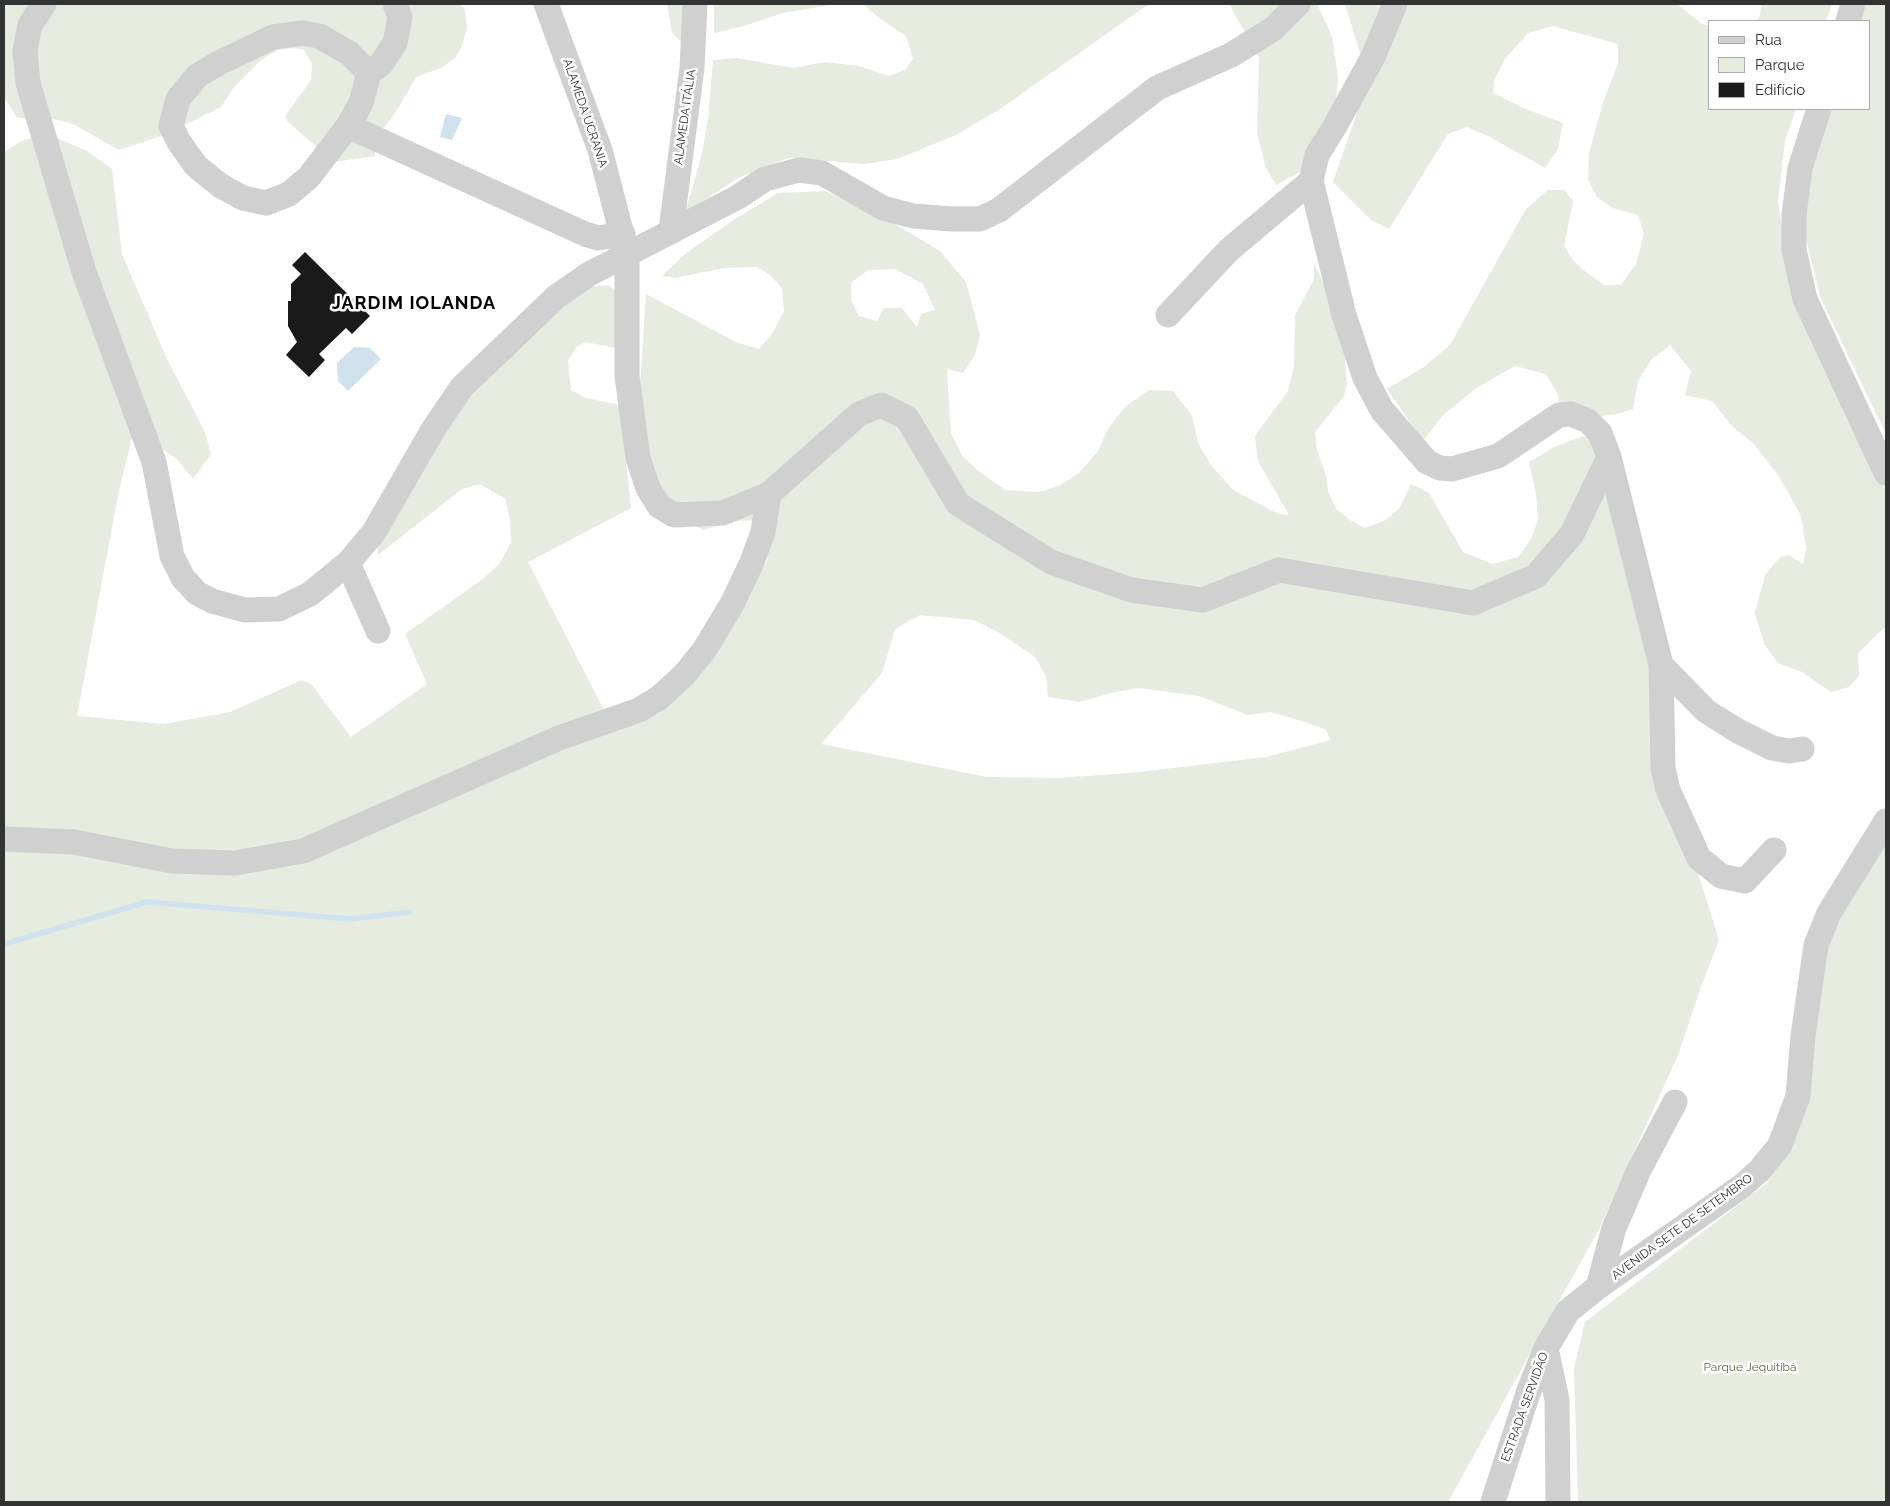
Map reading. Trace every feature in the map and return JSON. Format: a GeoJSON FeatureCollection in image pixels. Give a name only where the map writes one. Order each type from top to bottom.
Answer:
{"type":"FeatureCollection","features":[{"type":"Feature","properties":{"kind":"street"},"geometry":{"type":"LineString","coordinates":[[44,4],[30,25],[25,52],[28,83],[84,272],[154,462],[172,556],[183,578],[197,593],[212,602],[245,610],[279,609],[310,594],[348,563],[374,532],[434,428],[462,387],[556,297],[589,274],[625,244],[671,230],[738,196],[766,179],[799,170],[822,173],[883,208],[913,216],[980,219],[999,210],[1157,88],[1231,55],[1273,29],[1298,4]]}},
{"type":"Feature","properties":{"kind":"street"},"geometry":{"type":"LineString","coordinates":[[369,73],[349,53],[319,36],[303,32],[273,37],[217,64],[197,76],[178,99],[171,126],[178,142],[196,166],[221,186],[243,198],[266,203],[289,194],[309,176],[348,126],[361,103],[369,73],[381,64],[395,43],[400,17],[394,4]]}},
{"type":"Feature","properties":{"kind":"street","name":"ALAMEDA UCRANIA"},"geometry":{"type":"LineString","coordinates":[[546,4],[600,150],[625,244],[627,376],[638,458],[648,488],[659,506],[674,515],[723,513],[769,494],[858,414],[881,405],[907,418],[958,504],[1051,562],[1131,590],[1203,600],[1278,570],[1473,603],[1536,576],[1572,534],[1608,457]]}},
{"type":"Feature","properties":{"kind":"street","name":"ALAMEDA ITÁLIA"},"geometry":{"type":"LineString","coordinates":[[671,230],[691,78],[695,4]]}},
{"type":"Feature","properties":{"kind":"street"},"geometry":{"type":"LineString","coordinates":[[1395,4],[1372,57],[1335,126],[1317,155],[1311,181],[1344,314],[1365,378],[1382,410],[1427,462],[1452,469],[1498,456],[1559,415],[1571,414],[1588,421],[1600,433],[1608,457],[1661,665],[1665,775],[1668,790],[1699,858],[1721,876],[1745,880],[1774,850]]}},
{"type":"Feature","properties":{"kind":"street"},"geometry":{"type":"LineString","coordinates":[[1848,20],[1853,4]]}},
{"type":"Feature","properties":{"kind":"street"},"geometry":{"type":"LineString","coordinates":[[1819,110],[1800,168],[1794,215],[1794,250],[1805,299],[1886,473]]}},
{"type":"Feature","properties":{"kind":"street"},"geometry":{"type":"LineString","coordinates":[[348,126],[585,234],[625,244]]}},
{"type":"Feature","properties":{"kind":"street"},"geometry":{"type":"LineString","coordinates":[[1168,315],[1229,250],[1311,181]]}},
{"type":"Feature","properties":{"kind":"street"},"geometry":{"type":"LineString","coordinates":[[4,839],[74,842],[181,861],[235,863],[303,851],[559,738],[639,710],[658,698],[684,675],[705,649],[732,604],[752,562],[763,532],[769,494]]}},
{"type":"Feature","properties":{"kind":"street"},"geometry":{"type":"LineString","coordinates":[[348,563],[378,631]]}},
{"type":"Feature","properties":{"kind":"street"},"geometry":{"type":"LineString","coordinates":[[1661,665],[1706,712],[1772,748],[1789,751],[1802,749]]}},
{"type":"Feature","properties":{"kind":"street","name":"AVENIDA SETE DE SETEMBRO"},"geometry":{"type":"LineString","coordinates":[[1593,1291],[1742,1186],[1760,1170],[1780,1145],[1798,1096],[1803,1036],[1816,945],[1829,913],[1886,821]]}},
{"type":"Feature","properties":{"kind":"street"},"geometry":{"type":"LineString","coordinates":[[1593,1291],[1614,1228],[1639,1170],[1675,1102]]}},
{"type":"Feature","properties":{"kind":"street","name":"ESTRADA SERVIDÃO"},"geometry":{"type":"LineString","coordinates":[[1493,1502],[1525,1401],[1546,1348],[1568,1311],[1593,1291]]}},
{"type":"Feature","properties":{"kind":"street"},"geometry":{"type":"LineString","coordinates":[[1546,1348],[1557,1400],[1558,1502]]}},
{"type":"Feature","properties":{"kind":"green space"},"geometry":{"type":"Polygon","coordinates":[[[4,4],[459,4],[465,9],[467,28],[462,46],[455,58],[441,68],[416,77],[399,107],[376,138],[375,156],[334,162],[288,122],[285,116],[311,80],[312,64],[304,50],[293,48],[277,50],[260,61],[234,87],[221,107],[164,135],[119,150],[73,124],[53,119],[17,118],[4,97],[4,4]]]}},
{"type":"Feature","properties":{"kind":"green space"},"geometry":{"type":"Polygon","coordinates":[[[667,4],[690,4],[689,49],[672,33],[667,4]]]}},
{"type":"Feature","properties":{"kind":"green space"},"geometry":{"type":"Polygon","coordinates":[[[714,4],[836,4],[783,13],[744,26],[714,33],[714,4]]]}},
{"type":"Feature","properties":{"kind":"green space"},"geometry":{"type":"Polygon","coordinates":[[[863,4],[1152,4],[1143,8],[1000,109],[956,135],[897,159],[865,164],[788,158],[738,178],[685,213],[701,158],[708,119],[713,60],[737,58],[793,68],[825,62],[859,66],[889,76],[905,70],[913,59],[906,36],[879,18],[863,4]]]}},
{"type":"Feature","properties":{"kind":"green space"},"geometry":{"type":"Polygon","coordinates":[[[1229,4],[1317,4],[1332,36],[1338,78],[1335,110],[1305,169],[1276,185],[1266,168],[1257,133],[1259,57],[1229,4]]]}},
{"type":"Feature","properties":{"kind":"green space"},"geometry":{"type":"Polygon","coordinates":[[[1345,4],[1677,4],[1702,24],[1708,26],[1708,110],[1796,110],[1785,141],[1778,202],[1787,257],[1886,491],[1886,626],[1858,653],[1859,676],[1849,687],[1831,692],[1802,672],[1778,663],[1764,644],[1755,613],[1765,575],[1780,557],[1789,555],[1803,564],[1806,548],[1801,516],[1780,478],[1754,444],[1732,426],[1712,401],[1685,395],[1691,371],[1670,345],[1651,360],[1638,381],[1633,409],[1617,414],[1561,421],[1558,395],[1546,374],[1515,366],[1478,387],[1444,414],[1423,441],[1387,389],[1424,367],[1450,345],[1526,209],[1548,190],[1564,190],[1573,201],[1564,246],[1572,259],[1583,270],[1604,285],[1621,285],[1636,264],[1644,234],[1638,215],[1613,208],[1597,197],[1588,180],[1589,153],[1603,102],[1618,64],[1618,44],[1553,26],[1528,33],[1505,59],[1495,79],[1493,93],[1523,108],[1563,123],[1558,149],[1545,168],[1490,137],[1467,127],[1448,134],[1389,229],[1371,220],[1333,182],[1356,116],[1360,53],[1345,4]]]}},
{"type":"Feature","properties":{"kind":"green space"},"geometry":{"type":"Polygon","coordinates":[[[1762,4],[1832,4],[1826,20],[1756,20],[1759,18],[1762,4]]]}},
{"type":"Feature","properties":{"kind":"green space"},"geometry":{"type":"Polygon","coordinates":[[[1863,4],[1886,4],[1886,434],[1821,299],[1803,227],[1811,149],[1825,110],[1870,110],[1870,20],[1857,20],[1863,4]]]}},
{"type":"Feature","properties":{"kind":"green space"},"geometry":{"type":"Polygon","coordinates":[[[48,134],[87,151],[112,169],[122,254],[167,359],[205,432],[211,454],[193,479],[176,458],[148,440],[132,438],[119,490],[77,716],[164,724],[230,712],[302,680],[311,684],[351,737],[427,684],[405,634],[483,579],[500,563],[511,542],[510,519],[505,498],[479,484],[462,489],[378,555],[377,544],[434,446],[471,396],[540,325],[586,287],[609,285],[623,298],[621,349],[585,342],[576,347],[568,361],[571,390],[586,398],[620,405],[631,508],[528,562],[605,712],[360,816],[283,845],[197,856],[4,828],[4,152],[21,141],[48,134]]]}},
{"type":"Feature","properties":{"kind":"green space"},"geometry":{"type":"Polygon","coordinates":[[[825,191],[886,219],[940,251],[966,282],[980,335],[975,355],[963,373],[947,369],[951,433],[963,457],[1005,490],[1039,492],[1059,486],[1079,473],[1098,451],[1108,429],[1126,406],[1149,390],[1173,391],[1192,416],[1198,443],[1211,465],[1233,490],[1278,514],[1289,515],[1258,461],[1255,436],[1288,391],[1294,366],[1295,315],[1314,279],[1314,264],[1336,310],[1345,359],[1347,384],[1344,396],[1315,432],[1317,450],[1326,475],[1328,491],[1336,509],[1350,520],[1365,528],[1384,521],[1399,509],[1411,484],[1429,493],[1463,552],[1492,564],[1518,557],[1531,539],[1538,520],[1536,494],[1529,462],[1554,447],[1583,436],[1605,439],[1641,564],[1659,784],[1697,870],[1719,940],[1678,1055],[1599,1229],[1448,1502],[4,1502],[4,848],[253,870],[536,760],[705,663],[767,561],[770,532],[758,520],[734,521],[704,530],[680,519],[659,495],[643,453],[639,399],[646,294],[736,342],[759,349],[773,332],[784,311],[782,288],[769,274],[757,267],[724,268],[675,278],[662,276],[685,254],[732,221],[778,193],[825,191]],[[896,269],[868,270],[851,283],[851,300],[859,316],[877,321],[884,308],[902,308],[917,327],[921,314],[935,310],[923,284],[896,269]],[[920,615],[895,629],[882,673],[821,744],[987,777],[1058,778],[1130,773],[1266,757],[1331,740],[1325,729],[1298,720],[1270,712],[1248,715],[1199,696],[1139,688],[1110,693],[1080,702],[1048,697],[1046,676],[1035,657],[998,632],[974,620],[920,615]]]}},
{"type":"Feature","properties":{"kind":"green space","name":"Parque Jequitibá"},"geometry":{"type":"Polygon","coordinates":[[[1886,841],[1886,1502],[1578,1502],[1574,1368],[1585,1322],[1768,1182],[1807,1099],[1819,954],[1886,841]]]}},
{"type":"Feature","properties":{"kind":"water"},"geometry":{"type":"Polygon","coordinates":[[[446,114],[462,118],[452,140],[440,137],[446,114]]]}},
{"type":"Feature","properties":{"kind":"water"},"geometry":{"type":"Polygon","coordinates":[[[354,347],[370,348],[381,359],[348,391],[338,381],[337,363],[354,347]]]}},
{"type":"Feature","properties":{"kind":"building"},"geometry":{"type":"Polygon","coordinates":[[[305,252],[370,316],[352,334],[346,328],[319,354],[325,360],[309,377],[286,355],[297,342],[288,326],[288,301],[291,301],[291,284],[301,274],[292,265],[305,252]]]}},
{"type":"Feature","properties":{"kind":"waterway"},"geometry":{"type":"LineString","coordinates":[[4,944],[147,902],[350,919],[410,912]]}},
{"type":"Feature","properties":{"kind":"district","name":"JARDIM IOLANDA"},"geometry":{"type":"Point","coordinates":[414,304]}}]}
